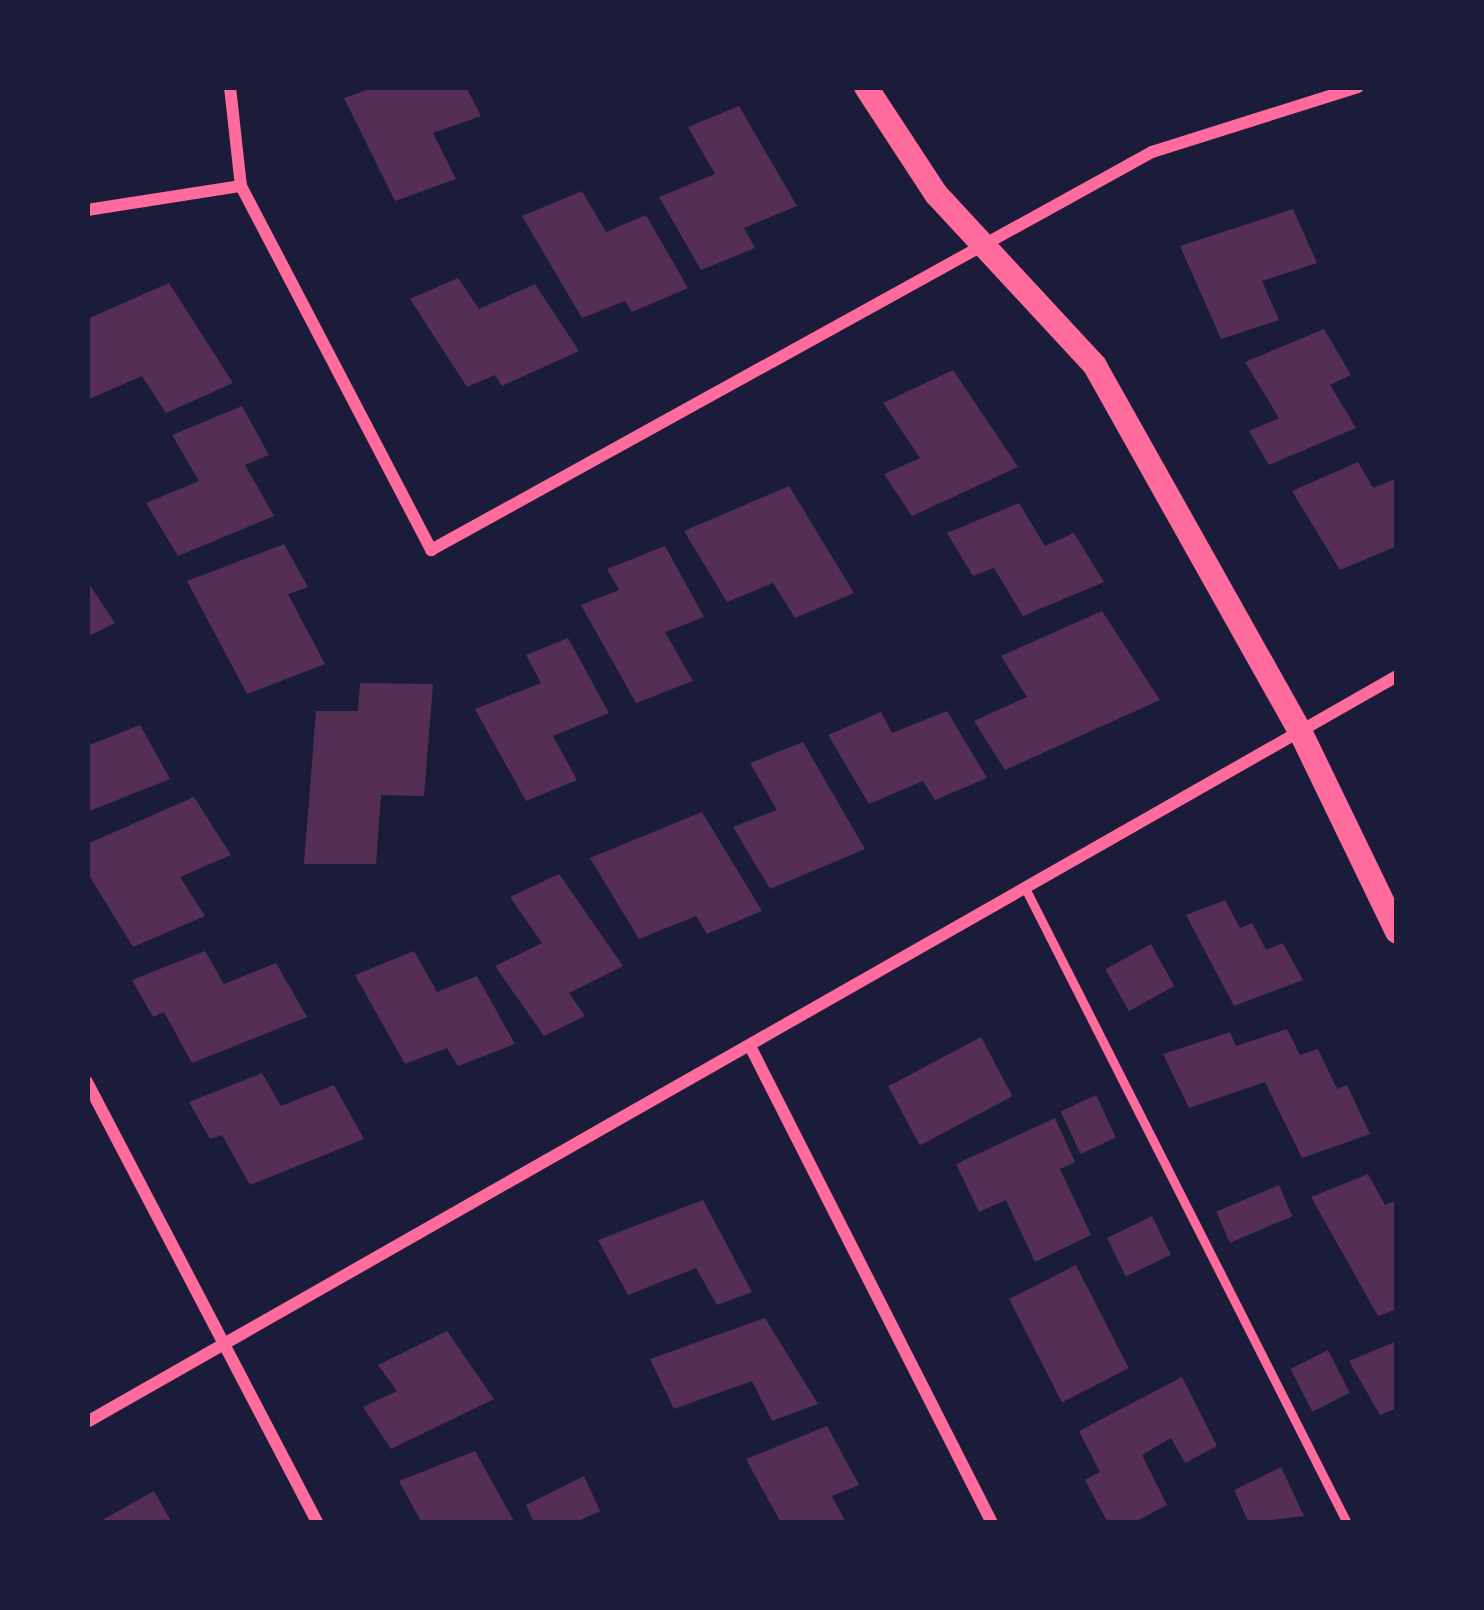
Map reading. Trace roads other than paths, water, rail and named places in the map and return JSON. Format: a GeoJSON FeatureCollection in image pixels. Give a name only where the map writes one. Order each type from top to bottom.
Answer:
{"type":"FeatureCollection","features":[{"type":"Feature","properties":{"kind":"main road"},"geometry":{"type":"LineString","coordinates":[[866,87],[896,140],[982,244],[1095,366],[1299,729],[1397,932]]}},
{"type":"Feature","properties":{"kind":"street"},"geometry":{"type":"LineString","coordinates":[[230,87],[242,186],[431,550],[1152,152],[1358,87]]}},
{"type":"Feature","properties":{"kind":"street"},"geometry":{"type":"LineString","coordinates":[[87,210],[242,186]]}},
{"type":"Feature","properties":{"kind":"street"},"geometry":{"type":"LineString","coordinates":[[87,1422],[1397,676]]}},
{"type":"Feature","properties":{"kind":"street"},"geometry":{"type":"LineString","coordinates":[[751,1048],[992,1523]]}},
{"type":"Feature","properties":{"kind":"street"},"geometry":{"type":"LineString","coordinates":[[87,1082],[228,1342],[319,1523]]}},
{"type":"Feature","properties":{"kind":"lane"},"geometry":{"type":"LineString","coordinates":[[1025,888],[1347,1523]]}}]}
